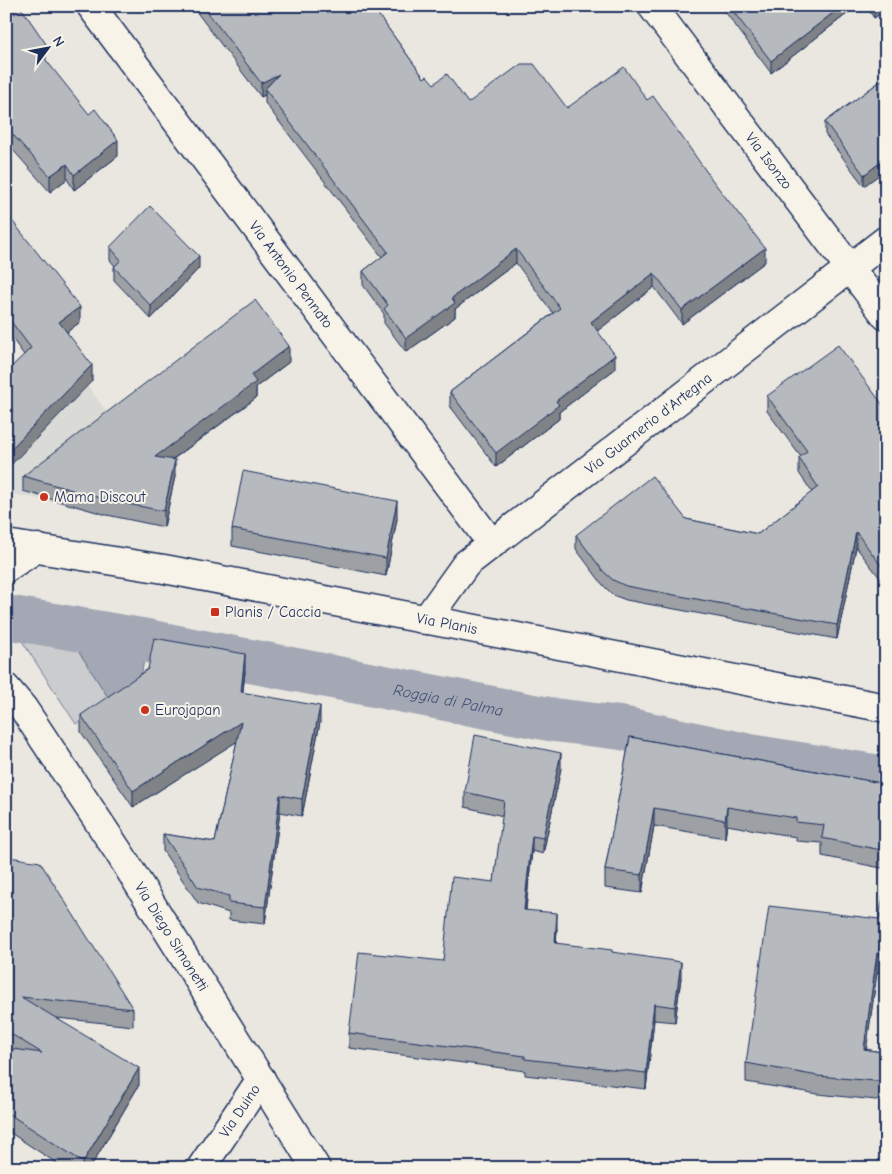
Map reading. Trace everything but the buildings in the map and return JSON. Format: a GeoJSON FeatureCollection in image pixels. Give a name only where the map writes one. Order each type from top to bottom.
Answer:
{"type":"FeatureCollection","features":[{"type":"Feature","properties":{"kind":"street","name":"Via Antonio Pennato"},"geometry":{"type":"LineString","coordinates":[[91,6],[492,544]]}},
{"type":"Feature","properties":{"kind":"street","name":"Via Isonzo"},"geometry":{"type":"LineString","coordinates":[[652,6],[886,316]]}},
{"type":"Feature","properties":{"kind":"street","name":"Via Guarnerio d'Artegna"},"geometry":{"type":"LineString","coordinates":[[426,620],[466,564],[886,240]]}},
{"type":"Feature","properties":{"kind":"street","name":"Via Planis"},"geometry":{"type":"LineString","coordinates":[[6,544],[164,569],[886,708]]}},
{"type":"Feature","properties":{"kind":"street"},"geometry":{"type":"LineString","coordinates":[[6,568],[37,548]]}},
{"type":"Feature","properties":{"kind":"street","name":"Via Diego Simonetti"},"geometry":{"type":"LineString","coordinates":[[6,673],[14,698],[120,854],[316,1168]]}},
{"type":"Feature","properties":{"kind":"street","name":"Via Duino"},"geometry":{"type":"LineString","coordinates":[[201,1168],[261,1079]]}},
{"type":"Feature","properties":{"kind":"shaded area"},"geometry":{"type":"Polygon","coordinates":[[[87,385],[128,441],[178,459],[164,527],[6,492],[6,461],[87,385]]]}},
{"type":"Feature","properties":{"kind":"shaded area"},"geometry":{"type":"Polygon","coordinates":[[[62,625],[147,641],[140,684],[111,702],[62,625]]]}},
{"type":"Feature","properties":{"kind":"shaded area"},"geometry":{"type":"Polygon","coordinates":[[[18,635],[72,641],[111,702],[76,724],[18,635]]]}},
{"type":"Feature","properties":{"kind":"waterway","name":"Roggia di Palma"},"geometry":{"type":"LineString","coordinates":[[12,618],[147,641],[554,720],[621,728],[750,756],[886,778]]}},
{"type":"Feature","properties":{"kind":"place","name":"Mama Discout"},"geometry":{"type":"Point","coordinates":[44,497]}},
{"type":"Feature","properties":{"kind":"place","name":"Planis / Caccia"},"geometry":{"type":"Point","coordinates":[215,612]}},
{"type":"Feature","properties":{"kind":"place","name":"Eurojapan"},"geometry":{"type":"Point","coordinates":[145,710]}}]}
